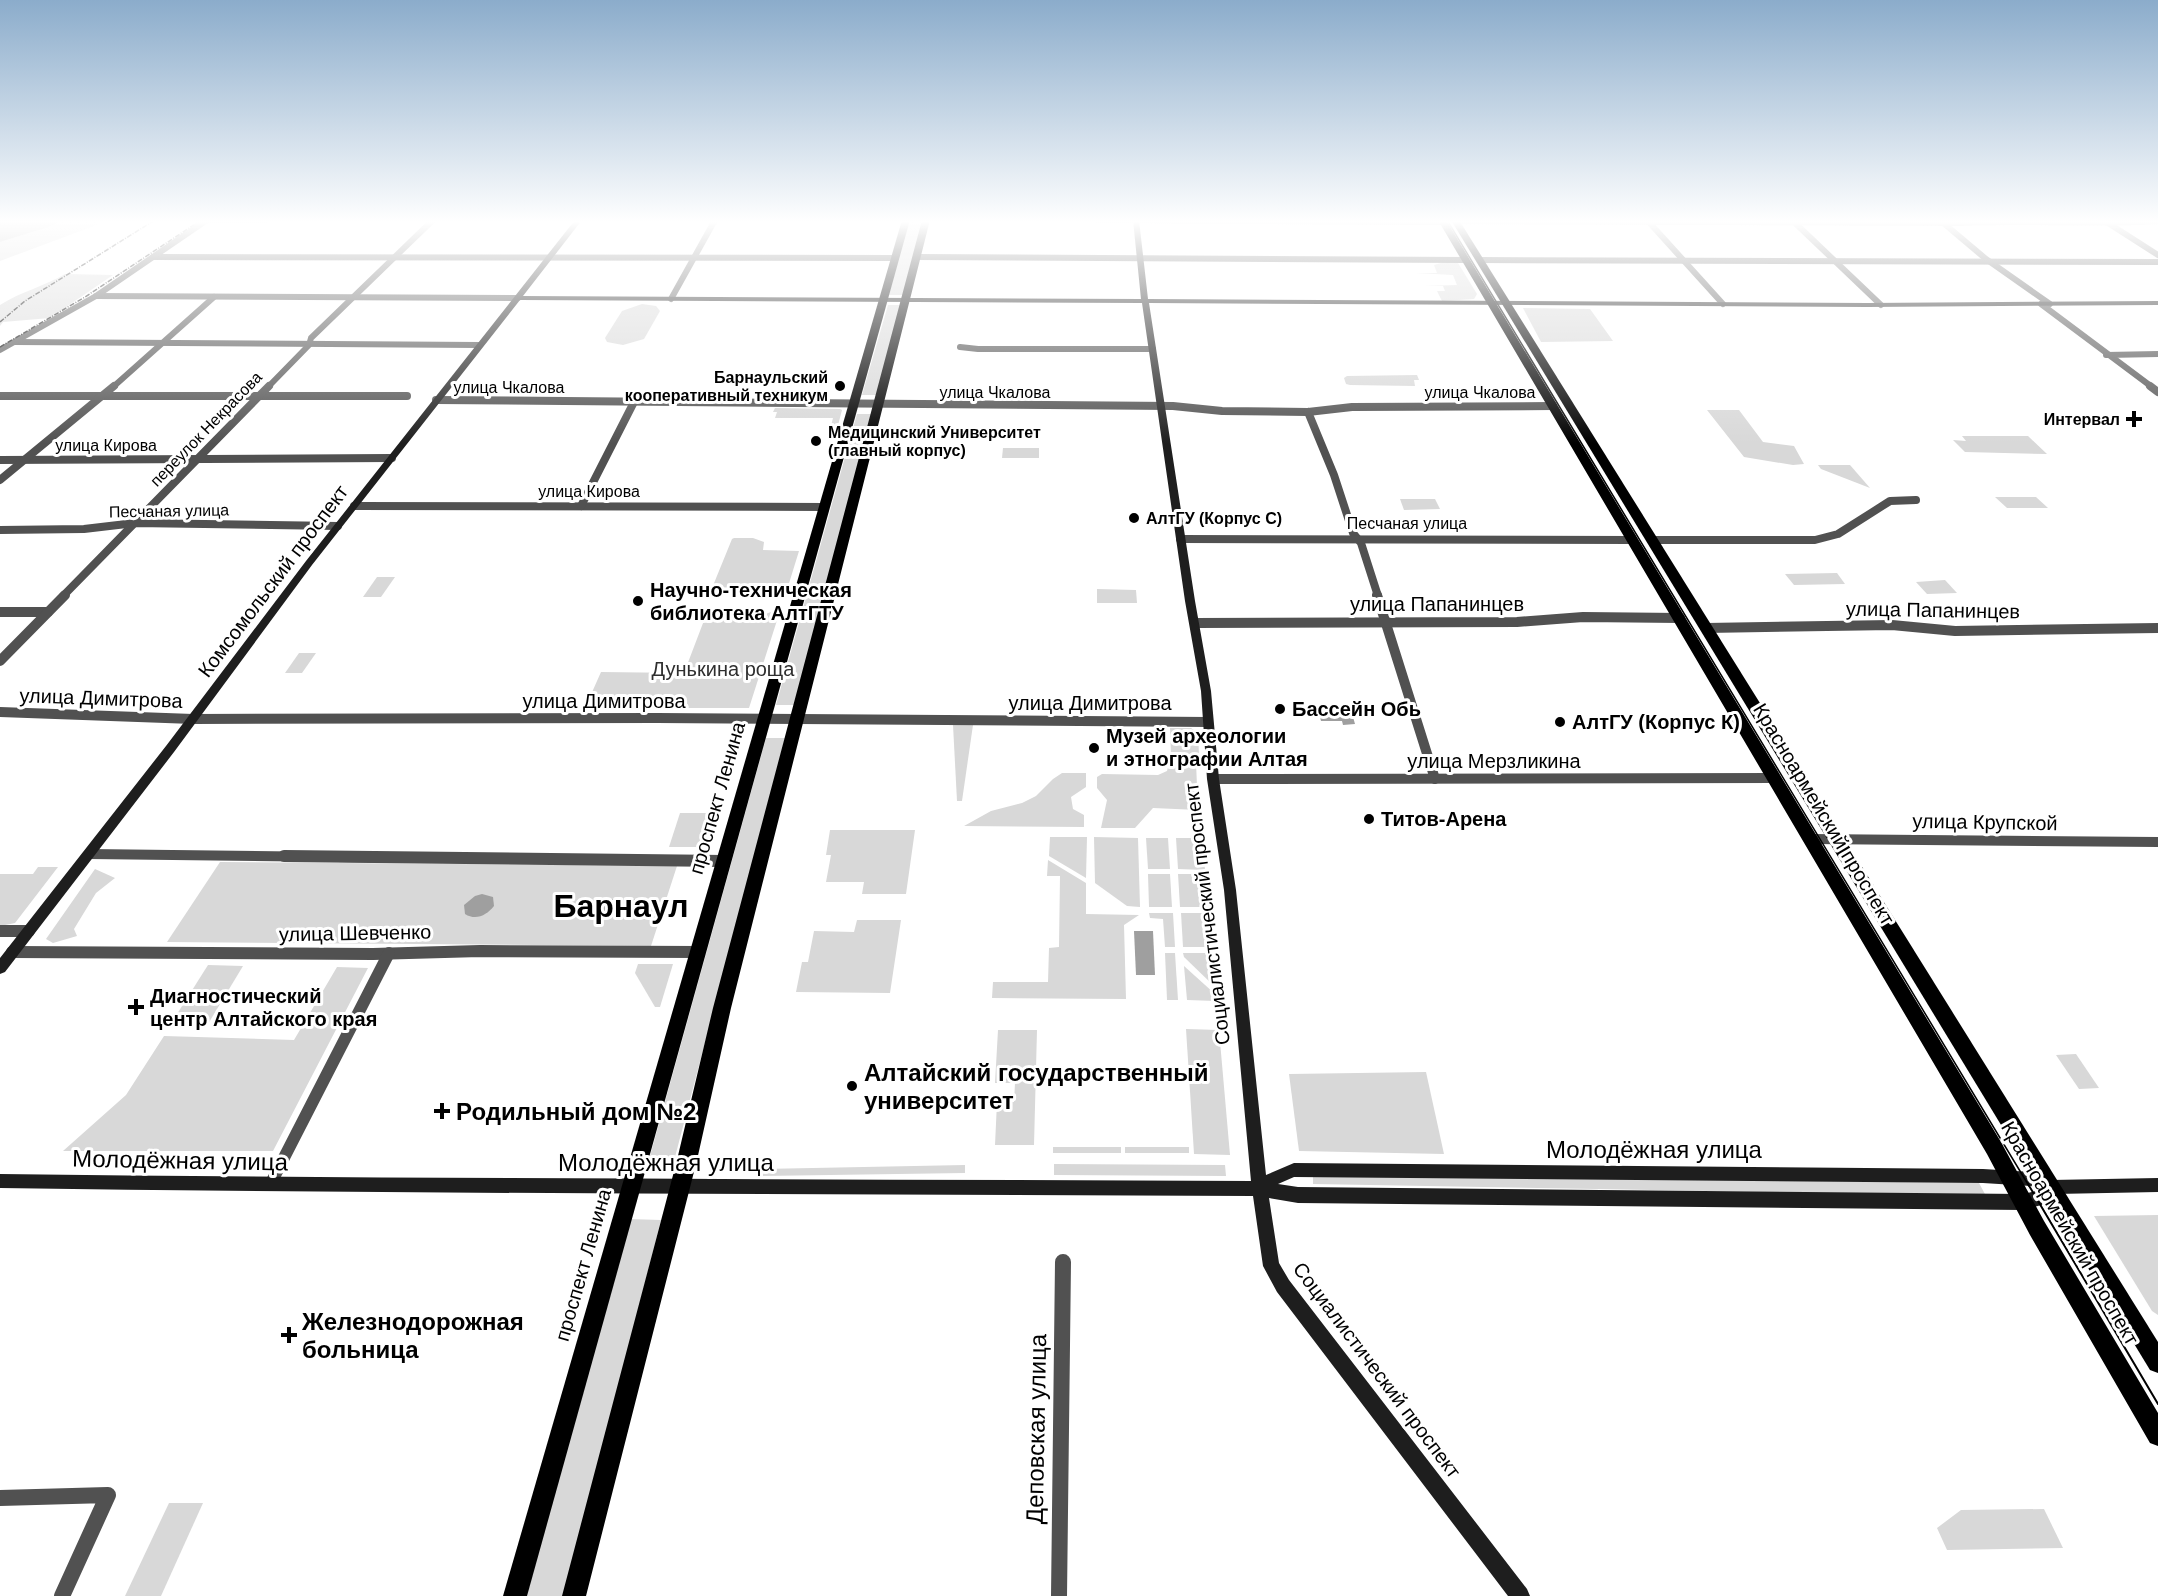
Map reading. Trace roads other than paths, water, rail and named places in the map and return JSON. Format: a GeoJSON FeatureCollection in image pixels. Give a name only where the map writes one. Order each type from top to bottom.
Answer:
{"type":"FeatureCollection","features":[{"type":"Feature","properties":{"kind":"main road","name":"проспект Ленина"},"geometry":{"type":"LineString","coordinates":[[515,1596],[885,294]]}},
{"type":"Feature","properties":{"kind":"main road"},"geometry":{"type":"LineString","coordinates":[[574,1596],[680,1185],[722,1008],[906,294]]}},
{"type":"Feature","properties":{"kind":"main road","name":"Красноармейский проспект"},"geometry":{"type":"LineString","coordinates":[[1488,294],[2010,1177],[2158,1435]]}},
{"type":"Feature","properties":{"kind":"main road","name":"Красноармейский проспект"},"geometry":{"type":"LineString","coordinates":[[1503,294],[2158,1362]]}},
{"type":"Feature","properties":{"kind":"main road"},"geometry":{"type":"LineString","coordinates":[[1569,433],[1587,433]]}},
{"type":"Feature","properties":{"kind":"street","name":"переулок Некрасова"},"geometry":{"type":"LineString","coordinates":[[0,661],[260,396],[309,345],[311,338],[356,294]]}},
{"type":"Feature","properties":{"kind":"street","name":"Комсомольский проспект"},"geometry":{"type":"LineString","coordinates":[[0,968],[193,719],[338,526],[521,294]]}},
{"type":"Feature","properties":{"kind":"street"},"geometry":{"type":"LineString","coordinates":[[671,299],[674,294]]}},
{"type":"Feature","properties":{"kind":"street","name":"Социалистический проспект"},"geometry":{"type":"LineString","coordinates":[[1144,294],[1180,539],[1206,692],[1213,779],[1230,890],[1260,1189],[1271,1266],[1283,1286],[1520,1596]]}},
{"type":"Feature","properties":{"kind":"street"},"geometry":{"type":"LineString","coordinates":[[1714,294],[1723,304]]}},
{"type":"Feature","properties":{"kind":"street"},"geometry":{"type":"LineString","coordinates":[[1870,294],[1881,305]]}},
{"type":"Feature","properties":{"kind":"street"},"geometry":{"type":"LineString","coordinates":[[2037,294],[2050,304]]}},
{"type":"Feature","properties":{"kind":"street"},"geometry":{"type":"LineString","coordinates":[[0,350],[96,296],[1881,305],[2158,303]]}},
{"type":"Feature","properties":{"kind":"street"},"geometry":{"type":"LineString","coordinates":[[0,480],[103,396],[214,297]]}},
{"type":"Feature","properties":{"kind":"street"},"geometry":{"type":"LineString","coordinates":[[2041,304],[2158,393]]}},
{"type":"Feature","properties":{"kind":"street"},"geometry":{"type":"LineString","coordinates":[[15,342],[479,345]]}},
{"type":"Feature","properties":{"kind":"street"},"geometry":{"type":"LineString","coordinates":[[960,347],[978,349],[1153,349]]}},
{"type":"Feature","properties":{"kind":"street"},"geometry":{"type":"LineString","coordinates":[[2106,355],[2158,354]]}},
{"type":"Feature","properties":{"kind":"street"},"geometry":{"type":"LineString","coordinates":[[0,396],[407,396]]}},
{"type":"Feature","properties":{"kind":"street","name":"улица Чкалова"},"geometry":{"type":"LineString","coordinates":[[436,400],[854,405],[1162,405],[1222,411],[1308,412],[1352,407],[1553,406]]}},
{"type":"Feature","properties":{"kind":"street"},"geometry":{"type":"LineString","coordinates":[[581,506],[634,402]]}},
{"type":"Feature","properties":{"kind":"street"},"geometry":{"type":"LineString","coordinates":[[1308,412],[1334,475],[1353,533],[1361,543],[1384,623],[1435,779]]}},
{"type":"Feature","properties":{"kind":"street","name":"улица Кирова"},"geometry":{"type":"LineString","coordinates":[[0,460],[392,458]]}},
{"type":"Feature","properties":{"kind":"street"},"geometry":{"type":"LineString","coordinates":[[1652,540],[1815,540],[1838,534],[1890,501],[1916,500]]}},
{"type":"Feature","properties":{"kind":"street","name":"улица Кирова"},"geometry":{"type":"LineString","coordinates":[[354,506],[825,507]]}},
{"type":"Feature","properties":{"kind":"street","name":"Песчаная улица"},"geometry":{"type":"LineString","coordinates":[[0,530],[84,528],[135,523],[338,526]]}},
{"type":"Feature","properties":{"kind":"street","name":"Песчаная улица"},"geometry":{"type":"LineString","coordinates":[[1180,539],[1633,540]]}},
{"type":"Feature","properties":{"kind":"street"},"geometry":{"type":"LineString","coordinates":[[0,612],[48,612]]}},
{"type":"Feature","properties":{"kind":"street","name":"улица Папанинцев"},"geometry":{"type":"LineString","coordinates":[[1195,623],[1538,621],[1583,617],[1680,618]]}},
{"type":"Feature","properties":{"kind":"street","name":"улица Папанинцев"},"geometry":{"type":"LineString","coordinates":[[1706,628],[1892,625],[1955,631],[2158,628]]}},
{"type":"Feature","properties":{"kind":"street","name":"улица Димитрова"},"geometry":{"type":"LineString","coordinates":[[0,712],[193,719],[1208,722]]}},
{"type":"Feature","properties":{"kind":"street","name":"улица Мерзликина"},"geometry":{"type":"LineString","coordinates":[[1213,779],[1775,778]]}},
{"type":"Feature","properties":{"kind":"street","name":"улица Крупской"},"geometry":{"type":"LineString","coordinates":[[1811,839],[2158,842]]}},
{"type":"Feature","properties":{"kind":"street"},"geometry":{"type":"LineString","coordinates":[[89,854],[724,861]]}},
{"type":"Feature","properties":{"kind":"street"},"geometry":{"type":"LineString","coordinates":[[0,931],[29,931]]}},
{"type":"Feature","properties":{"kind":"street","name":"улица Шевченко"},"geometry":{"type":"LineString","coordinates":[[12,952],[389,953],[546,950],[698,952]]}},
{"type":"Feature","properties":{"kind":"street"},"geometry":{"type":"LineString","coordinates":[[270,1185],[389,953]]}},
{"type":"Feature","properties":{"kind":"street","name":"Молодёжная улица"},"geometry":{"type":"LineString","coordinates":[[1260,1189],[1274,1178],[1294,1170],[2010,1177],[2032,1179],[2051,1187],[2158,1185]]}},
{"type":"Feature","properties":{"kind":"street","name":"Молодёжная улица"},"geometry":{"type":"LineString","coordinates":[[0,1181],[270,1185],[1260,1189],[1298,1195],[2023,1202],[2043,1198],[2051,1187]]}},
{"type":"Feature","properties":{"kind":"street","name":"Деповская улица"},"geometry":{"type":"LineString","coordinates":[[1059,1596],[1063,1262]]}},
{"type":"Feature","properties":{"kind":"street"},"geometry":{"type":"LineString","coordinates":[[0,1498],[108,1495],[62,1596]]}},
{"type":"Feature","properties":{"kind":"tram line"},"geometry":{"type":"LineString","coordinates":[[1492,294],[2029,1186]]}},
{"type":"Feature","properties":{"kind":"tram line"},"geometry":{"type":"LineString","coordinates":[[2028,1184],[2158,1404]]}},
{"type":"Feature","properties":{"kind":"railway"},"geometry":{"type":"LineString","coordinates":[[0,322],[35,294]]}},
{"type":"Feature","properties":{"kind":"railway"},"geometry":{"type":"LineString","coordinates":[[0,347],[89,294]]}},
{"type":"Feature","properties":{"kind":"place","name":"Барнаульский кооперативный техникум"},"geometry":{"type":"Point","coordinates":[840,386]}},
{"type":"Feature","properties":{"kind":"place","name":"Интервал"},"geometry":{"type":"Point","coordinates":[2134,419]}},
{"type":"Feature","properties":{"kind":"place","name":"Медицинский Университет (главный корпус)"},"geometry":{"type":"Point","coordinates":[816,441]}},
{"type":"Feature","properties":{"kind":"place","name":"АлтГУ (Корпус С)"},"geometry":{"type":"Point","coordinates":[1134,518]}},
{"type":"Feature","properties":{"kind":"place","name":"Научно-техническая библиотека АлтГТУ"},"geometry":{"type":"Point","coordinates":[638,601]}},
{"type":"Feature","properties":{"kind":"place","name":"Бассейн Обь"},"geometry":{"type":"Point","coordinates":[1280,709]}},
{"type":"Feature","properties":{"kind":"place","name":"АлтГУ (Корпус К)"},"geometry":{"type":"Point","coordinates":[1560,722]}},
{"type":"Feature","properties":{"kind":"place","name":"Музей археологии и этнографии Алтая"},"geometry":{"type":"Point","coordinates":[1094,748]}},
{"type":"Feature","properties":{"kind":"place","name":"Титов-Арена"},"geometry":{"type":"Point","coordinates":[1369,819]}},
{"type":"Feature","properties":{"kind":"place","name":"Диагностический центр Алтайского края"},"geometry":{"type":"Point","coordinates":[136,1007]}},
{"type":"Feature","properties":{"kind":"place","name":"Алтайский государственный университет"},"geometry":{"type":"Point","coordinates":[852,1086]}},
{"type":"Feature","properties":{"kind":"place","name":"Родильный дом №2"},"geometry":{"type":"Point","coordinates":[442,1111]}},
{"type":"Feature","properties":{"kind":"place","name":"Железнодорожная больница"},"geometry":{"type":"Point","coordinates":[289,1335]}},
{"type":"Feature","properties":{"kind":"district","name":"Барнаул"},"geometry":{"type":"Point","coordinates":[621,906]}},
{"type":"Feature","properties":{"kind":"park label","name":"Дунькина роща"},"geometry":{"type":"Point","coordinates":[723,669]}}]}
